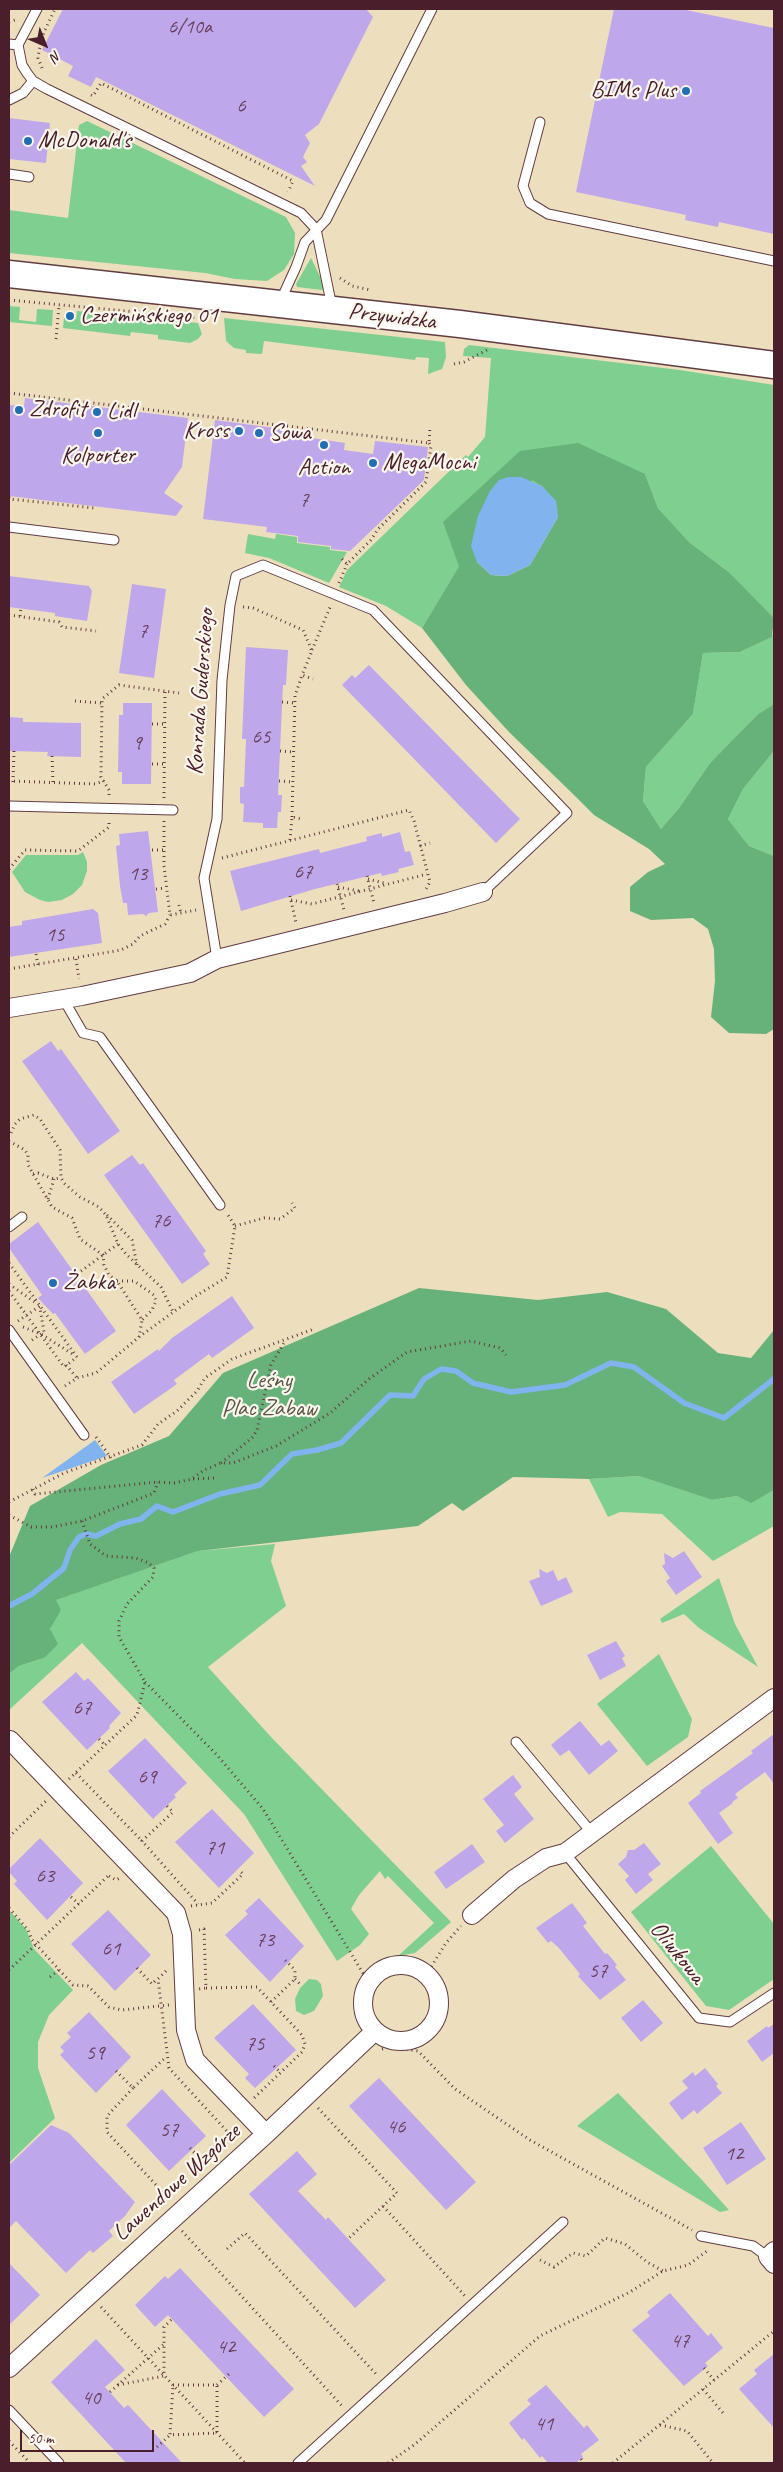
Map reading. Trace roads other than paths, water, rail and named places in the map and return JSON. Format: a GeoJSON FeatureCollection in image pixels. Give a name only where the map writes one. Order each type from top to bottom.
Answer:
{"type":"FeatureCollection","features":[{"type":"Feature","properties":{"kind":"street","name":"Przywidzka"},"geometry":{"type":"LineString","coordinates":[[9,274],[333,310],[774,365]]}},
{"type":"Feature","properties":{"kind":"street"},"geometry":{"type":"LineString","coordinates":[[9,1008],[64,1000],[190,973],[217,959],[445,903],[482,892]]}},
{"type":"Feature","properties":{"kind":"street"},"geometry":{"type":"LineString","coordinates":[[472,1915],[514,1879],[546,1858],[565,1853],[774,1698]]}},
{"type":"Feature","properties":{"kind":"street"},"geometry":{"type":"LineString","coordinates":[[10,1740],[58,1789],[126,1868],[170,1906],[179,1921],[190,1997],[186,2030],[194,2060],[266,2134]]}},
{"type":"Feature","properties":{"kind":"street"},"geometry":{"type":"LineString","coordinates":[[389,1967],[415,1968],[426,1975],[434,1984],[438,1995],[439,2007],[429,2029],[420,2036],[413,2046],[385,2038],[375,2031],[367,2021],[363,2008],[364,1995],[369,1983],[389,1967]]}},
{"type":"Feature","properties":{"kind":"street","name":"Lawendowe Wzgórze"},"geometry":{"type":"LineString","coordinates":[[9,2368],[266,2134],[375,2031]]}},
{"type":"Feature","properties":{"kind":"lane"},"geometry":{"type":"LineString","coordinates":[[37,9],[13,44],[22,65],[33,81],[301,213],[316,229],[333,310]]}},
{"type":"Feature","properties":{"kind":"lane"},"geometry":{"type":"LineString","coordinates":[[279,304],[305,242],[326,220],[432,9]]}},
{"type":"Feature","properties":{"kind":"lane"},"geometry":{"type":"LineString","coordinates":[[9,100],[23,93],[33,81]]}},
{"type":"Feature","properties":{"kind":"lane"},"geometry":{"type":"LineString","coordinates":[[540,122],[523,186],[530,203],[548,214],[774,261]]}},
{"type":"Feature","properties":{"kind":"lane"},"geometry":{"type":"LineString","coordinates":[[9,174],[30,176]]}},
{"type":"Feature","properties":{"kind":"lane"},"geometry":{"type":"LineString","coordinates":[[9,527],[114,540]]}},
{"type":"Feature","properties":{"kind":"lane","name":"Konrada Guderskiego"},"geometry":{"type":"LineString","coordinates":[[217,959],[204,878],[217,819],[222,680],[230,605],[236,576],[264,565],[374,610],[567,813],[482,892]]}},
{"type":"Feature","properties":{"kind":"lane"},"geometry":{"type":"LineString","coordinates":[[9,806],[168,810]]}},
{"type":"Feature","properties":{"kind":"lane"},"geometry":{"type":"LineString","coordinates":[[64,1000],[82,1033],[100,1037],[220,1205]]}},
{"type":"Feature","properties":{"kind":"lane"},"geometry":{"type":"LineString","coordinates":[[9,1227],[22,1217]]}},
{"type":"Feature","properties":{"kind":"lane"},"geometry":{"type":"LineString","coordinates":[[9,1330],[84,1435]]}},
{"type":"Feature","properties":{"kind":"lane"},"geometry":{"type":"LineString","coordinates":[[516,1742],[592,1833]]}},
{"type":"Feature","properties":{"kind":"lane","name":"Oliwkowa"},"geometry":{"type":"LineString","coordinates":[[565,1853],[699,2018],[730,2022],[774,1993]]}},
{"type":"Feature","properties":{"kind":"lane"},"geometry":{"type":"LineString","coordinates":[[298,2463],[352,2416],[563,2222]]}},
{"type":"Feature","properties":{"kind":"lane"},"geometry":{"type":"LineString","coordinates":[[701,2236],[753,2246],[772,2257]]}},
{"type":"Feature","properties":{"kind":"lane"},"geometry":{"type":"LineString","coordinates":[[9,2410],[59,2463]]}},
{"type":"Feature","properties":{"kind":"water"},"geometry":{"type":"Polygon","coordinates":[[[508,477],[521,477],[542,486],[556,501],[558,517],[530,565],[507,576],[491,575],[477,562],[471,546],[478,516],[490,491],[499,480],[508,477]]]}},
{"type":"Feature","properties":{"kind":"water"},"geometry":{"type":"Polygon","coordinates":[[[95,1440],[107,1456],[42,1478],[95,1440]]]}},
{"type":"Feature","properties":{"kind":"waterway"},"geometry":{"type":"LineString","coordinates":[[9,1606],[32,1594],[64,1568],[70,1550],[79,1537],[86,1534],[96,1536],[120,1524],[141,1519],[157,1506],[173,1512],[220,1494],[260,1485],[292,1454],[317,1450],[341,1443],[390,1395],[413,1396],[424,1379],[441,1369],[456,1371],[473,1383],[511,1392],[565,1385],[611,1363],[634,1367],[684,1403],[724,1418],[774,1379]]}},
{"type":"Feature","properties":{"kind":"place","name":"BIMs Plus"},"geometry":{"type":"Point","coordinates":[686,91]}},
{"type":"Feature","properties":{"kind":"place","name":"McDonald's"},"geometry":{"type":"Point","coordinates":[28,141]}},
{"type":"Feature","properties":{"kind":"place","name":"Czermińskiego 01"},"geometry":{"type":"Point","coordinates":[70,316]}},
{"type":"Feature","properties":{"kind":"place","name":"Zdrofit"},"geometry":{"type":"Point","coordinates":[19,410]}},
{"type":"Feature","properties":{"kind":"place","name":"Lidl"},"geometry":{"type":"Point","coordinates":[97,412]}},
{"type":"Feature","properties":{"kind":"place","name":"Kross"},"geometry":{"type":"Point","coordinates":[239,431]}},
{"type":"Feature","properties":{"kind":"place","name":"Kolporter"},"geometry":{"type":"Point","coordinates":[98,433]}},
{"type":"Feature","properties":{"kind":"place","name":"Sowa"},"geometry":{"type":"Point","coordinates":[259,433]}},
{"type":"Feature","properties":{"kind":"place","name":"Action"},"geometry":{"type":"Point","coordinates":[324,445]}},
{"type":"Feature","properties":{"kind":"place","name":"MegaMocni"},"geometry":{"type":"Point","coordinates":[373,463]}},
{"type":"Feature","properties":{"kind":"place","name":"Żabka"},"geometry":{"type":"Point","coordinates":[53,1283]}},
{"type":"Feature","properties":{"kind":"park label","name":"Leśny Plac Zabaw"},"geometry":{"type":"Point","coordinates":[269,1395]}}]}
